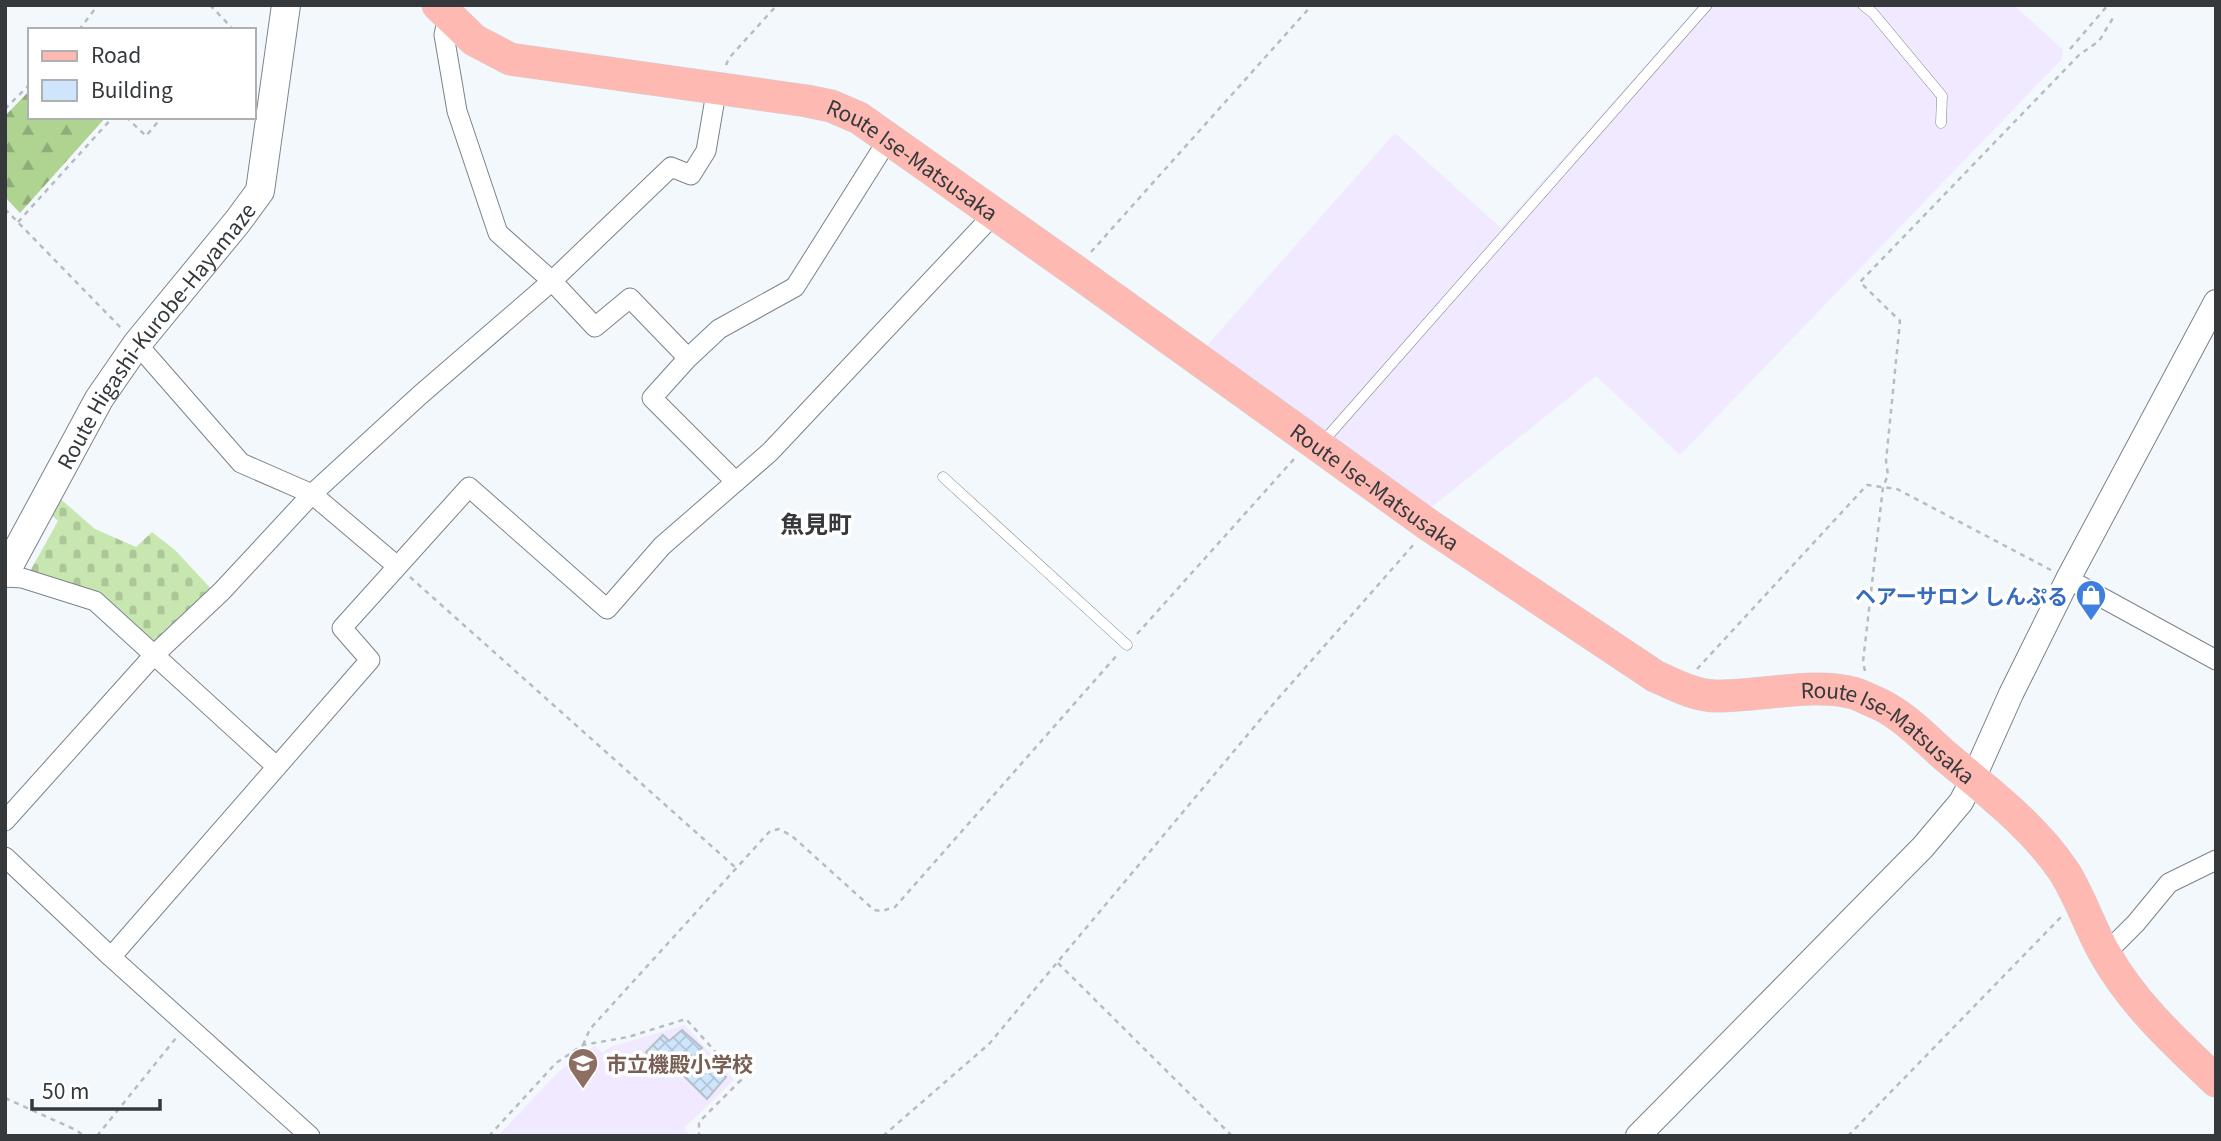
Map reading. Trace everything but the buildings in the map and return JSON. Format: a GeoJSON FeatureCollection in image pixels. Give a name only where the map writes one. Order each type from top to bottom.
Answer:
{"type":"FeatureCollection","features":[{"type":"Feature","properties":{"kind":"main road","name":"Route Higashi-Kurobe-Hayamaze"},"geometry":{"type":"LineString","coordinates":[[5,575],[99,400],[136,344],[260,191],[286,5]]}},
{"type":"Feature","properties":{"kind":"main road","name":"Route Ise-Matsusaka"},"geometry":{"type":"LineString","coordinates":[[443,10],[474,40],[510,59],[530,64],[717,87],[831,106],[859,118],[1430,526],[1632,662],[1688,691],[1714,696],[1830,690],[1852,693],[1881,705],[1973,779],[2039,841],[2064,873],[2105,954],[2155,1023],[2213,1074]]}},
{"type":"Feature","properties":{"kind":"street"},"geometry":{"type":"LineString","coordinates":[[443,10],[444,35],[457,111],[498,233],[552,281],[595,327],[629,298],[688,358]]}},
{"type":"Feature","properties":{"kind":"street"},"geometry":{"type":"LineString","coordinates":[[5,821],[153,656],[222,590],[312,494],[420,395],[552,281],[671,167],[691,176],[706,151],[717,87]]}},
{"type":"Feature","properties":{"kind":"street"},"geometry":{"type":"LineString","coordinates":[[736,482],[652,398],[719,329],[795,287],[889,138]]}},
{"type":"Feature","properties":{"kind":"street"},"geometry":{"type":"LineString","coordinates":[[111,957],[370,660],[342,628],[469,487],[607,608],[662,546],[770,452],[995,213]]}},
{"type":"Feature","properties":{"kind":"street"},"geometry":{"type":"LineString","coordinates":[[1637,1136],[1923,847],[1961,802],[2067,579],[2216,302]]}},
{"type":"Feature","properties":{"kind":"street"},"geometry":{"type":"LineString","coordinates":[[136,344],[241,463],[312,494],[397,566]]}},
{"type":"Feature","properties":{"kind":"street"},"geometry":{"type":"LineString","coordinates":[[5,575],[95,601],[277,766]]}},
{"type":"Feature","properties":{"kind":"street"},"geometry":{"type":"LineString","coordinates":[[2067,579],[2216,660]]}},
{"type":"Feature","properties":{"kind":"street"},"geometry":{"type":"LineString","coordinates":[[5,857],[111,957],[310,1136]]}},
{"type":"Feature","properties":{"kind":"street"},"geometry":{"type":"LineString","coordinates":[[2105,954],[2136,923],[2169,883],[2216,860]]}},
{"type":"Feature","properties":{"kind":"lane"},"geometry":{"type":"LineString","coordinates":[[1314,444],[1707,5]]}},
{"type":"Feature","properties":{"kind":"lane"},"geometry":{"type":"LineString","coordinates":[[1863,5],[1873,13],[1942,96],[1941,123]]}},
{"type":"Feature","properties":{"kind":"lane"},"geometry":{"type":"LineString","coordinates":[[943,477],[1127,645]]}},
{"type":"Feature","properties":{"kind":"path"},"geometry":{"type":"LineString","coordinates":[[81,28],[98,5]]}},
{"type":"Feature","properties":{"kind":"path"},"geometry":{"type":"LineString","coordinates":[[210,5],[229,28]]}},
{"type":"Feature","properties":{"kind":"path"},"geometry":{"type":"LineString","coordinates":[[717,87],[729,58],[777,5]]}},
{"type":"Feature","properties":{"kind":"path"},"geometry":{"type":"LineString","coordinates":[[1074,270],[1312,5]]}},
{"type":"Feature","properties":{"kind":"path"},"geometry":{"type":"LineString","coordinates":[[2070,49],[2108,5]]}},
{"type":"Feature","properties":{"kind":"path"},"geometry":{"type":"LineString","coordinates":[[1867,699],[1864,662],[1883,487],[1888,475],[1886,461],[1900,321],[1860,282],[2079,55],[2099,41],[2113,18]]}},
{"type":"Feature","properties":{"kind":"path"},"geometry":{"type":"LineString","coordinates":[[5,109],[28,86]]}},
{"type":"Feature","properties":{"kind":"path"},"geometry":{"type":"LineString","coordinates":[[18,222],[111,119]]}},
{"type":"Feature","properties":{"kind":"path"},"geometry":{"type":"LineString","coordinates":[[128,119],[146,136],[160,119]]}},
{"type":"Feature","properties":{"kind":"path"},"geometry":{"type":"LineString","coordinates":[[5,209],[136,344]]}},
{"type":"Feature","properties":{"kind":"path"},"geometry":{"type":"LineString","coordinates":[[583,1045],[590,1029],[770,831],[779,829],[792,836],[874,910],[882,911],[895,907],[1127,645],[1314,444]]}},
{"type":"Feature","properties":{"kind":"path"},"geometry":{"type":"LineString","coordinates":[[1688,691],[1691,676],[1867,485],[1897,489],[2067,579]]}},
{"type":"Feature","properties":{"kind":"path"},"geometry":{"type":"LineString","coordinates":[[883,1136],[989,1044],[1275,702],[1430,526]]}},
{"type":"Feature","properties":{"kind":"path"},"geometry":{"type":"LineString","coordinates":[[397,566],[736,868]]}},
{"type":"Feature","properties":{"kind":"path"},"geometry":{"type":"LineString","coordinates":[[1848,1136],[2063,915],[2081,904]]}},
{"type":"Feature","properties":{"kind":"path"},"geometry":{"type":"LineString","coordinates":[[1058,963],[1232,1136]]}},
{"type":"Feature","properties":{"kind":"path"},"geometry":{"type":"LineString","coordinates":[[489,1136],[556,1063],[583,1045],[628,1037],[686,1019],[741,1080],[699,1122],[699,1136]]}},
{"type":"Feature","properties":{"kind":"path"},"geometry":{"type":"LineString","coordinates":[[97,1136],[187,1025]]}},
{"type":"Feature","properties":{"kind":"path"},"geometry":{"type":"LineString","coordinates":[[5,1098],[84,1136]]}},
{"type":"Feature","properties":{"kind":"shaded area"},"geometry":{"type":"Polygon","coordinates":[[[1699,5],[2014,5],[2063,50],[2062,59],[1680,455],[1596,376],[1428,510],[1204,349],[1395,133],[1501,228],[1699,5]]]}},
{"type":"Feature","properties":{"kind":"shaded area"},"geometry":{"type":"Polygon","coordinates":[[[685,1025],[734,1080],[684,1128],[690,1136],[498,1136],[556,1074],[585,1051],[595,1046],[603,1053],[610,1047],[685,1025]]]}},
{"type":"Feature","properties":{"kind":"green space"},"geometry":{"type":"Polygon","coordinates":[[[28,92],[28,119],[104,119],[20,213],[5,197],[5,116],[28,92]]]}},
{"type":"Feature","properties":{"kind":"green space"},"geometry":{"type":"Polygon","coordinates":[[[57,496],[95,529],[136,547],[152,532],[175,550],[214,592],[176,621],[157,644],[29,573],[58,521],[48,511],[57,496]]]}},
{"type":"Feature","properties":{"kind":"place","name":"ヘアーサロン しんぷる"},"geometry":{"type":"Point","coordinates":[2091,622]}},
{"type":"Feature","properties":{"kind":"place","name":"市立機殿小学校"},"geometry":{"type":"Point","coordinates":[583,1090]}},
{"type":"Feature","properties":{"kind":"district","name":"魚見町"},"geometry":{"type":"Point","coordinates":[816,522]}}]}
